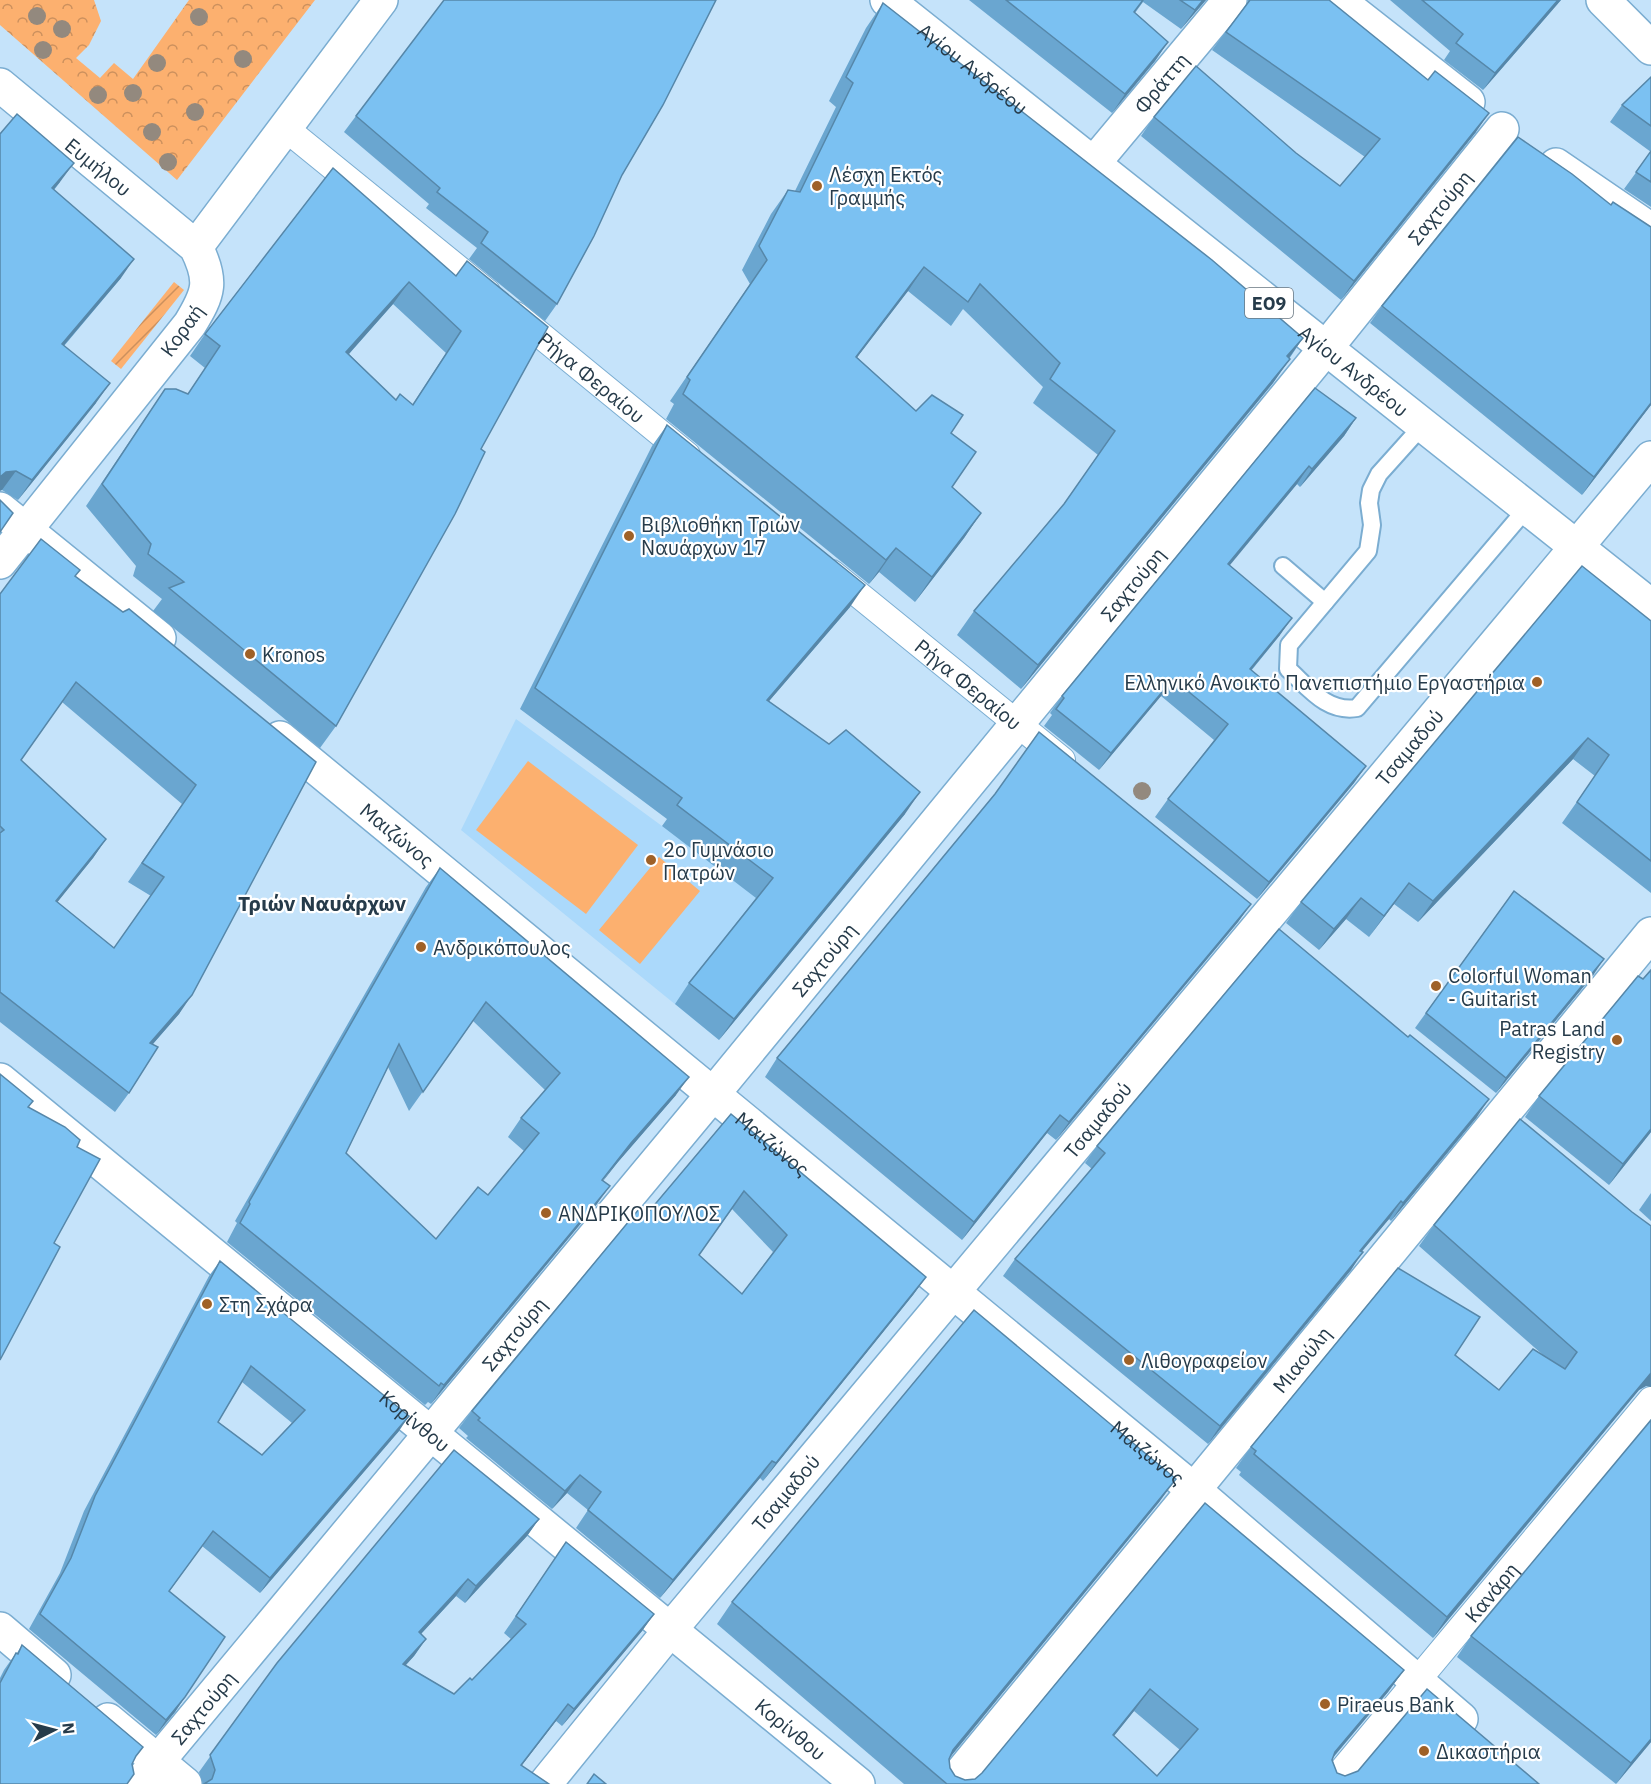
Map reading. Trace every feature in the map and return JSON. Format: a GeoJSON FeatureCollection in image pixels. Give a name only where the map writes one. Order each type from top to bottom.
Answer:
{"type":"FeatureCollection","features":[{"type":"Feature","properties":{"kind":"street"},"geometry":{"type":"LineString","coordinates":[[195,248],[381,0]]}},
{"type":"Feature","properties":{"kind":"street","name":"Αγίου Ανδρέου"},"geometry":{"type":"LineString","coordinates":[[887,0],[1651,606]]}},
{"type":"Feature","properties":{"kind":"street","name":"Φράττη"},"geometry":{"type":"LineString","coordinates":[[1093,164],[1230,0]]}},
{"type":"Feature","properties":{"kind":"street"},"geometry":{"type":"LineString","coordinates":[[1338,0],[1502,129],[1651,230]]}},
{"type":"Feature","properties":{"kind":"street"},"geometry":{"type":"LineString","coordinates":[[1603,0],[1651,48]]}},
{"type":"Feature","properties":{"kind":"street","name":"Ευμήλου"},"geometry":{"type":"LineString","coordinates":[[0,85],[195,248]]}},
{"type":"Feature","properties":{"kind":"street","name":"Ρήγα Φεραίου"},"geometry":{"type":"LineString","coordinates":[[285,128],[707,471]]}},
{"type":"Feature","properties":{"kind":"street","name":"Σαχτούρη"},"geometry":{"type":"LineString","coordinates":[[148,1773],[713,1094],[1016,722],[1326,348],[1502,129]]}},
{"type":"Feature","properties":{"kind":"street","name":"Κοραή"},"geometry":{"type":"LineString","coordinates":[[0,562],[190,324],[205,299],[208,285],[205,266],[195,248]]}},
{"type":"Feature","properties":{"kind":"street","name":"Τσαμαδού"},"geometry":{"type":"LineString","coordinates":[[545,1784],[670,1630],[1651,458]]}},
{"type":"Feature","properties":{"kind":"street"},"geometry":{"type":"LineString","coordinates":[[0,509],[183,658]]}},
{"type":"Feature","properties":{"kind":"street","name":"Ρήγα Φεραίου"},"geometry":{"type":"LineString","coordinates":[[816,560],[1080,774]]}},
{"type":"Feature","properties":{"kind":"street","name":"Μαιζώνος"},"geometry":{"type":"LineString","coordinates":[[257,719],[1194,1490],[1486,1740]]}},
{"type":"Feature","properties":{"kind":"street","name":"Μιαούλη"},"geometry":{"type":"LineString","coordinates":[[952,1784],[1651,934]]}},
{"type":"Feature","properties":{"kind":"street","name":"Κορίνθου"},"geometry":{"type":"LineString","coordinates":[[0,1080],[858,1784]]}},
{"type":"Feature","properties":{"kind":"street","name":"Κανάρη"},"geometry":{"type":"LineString","coordinates":[[1331,1784],[1651,1400]]}},
{"type":"Feature","properties":{"kind":"street"},"geometry":{"type":"LineString","coordinates":[[0,1629],[84,1699],[148,1773],[185,1784]]}},
{"type":"Feature","properties":{"kind":"lane"},"geometry":{"type":"LineString","coordinates":[[1423,425],[1378,474],[1371,490],[1369,503],[1372,525],[1368,551],[1289,645],[1288,669],[1332,707],[1344,710],[1357,708],[1527,508]]}},
{"type":"Feature","properties":{"kind":"lane"},"geometry":{"type":"LineString","coordinates":[[1283,566],[1325,602]]}},
{"type":"Feature","properties":{"kind":"shaded area","name":"2ο Γυμνάσιο Πατρών"},"geometry":{"type":"Polygon","coordinates":[[[516,719],[662,826],[841,891],[719,1040],[461,830],[516,719]]]}},
{"type":"Feature","properties":{"kind":"green space"},"geometry":{"type":"Polygon","coordinates":[[[0,0],[94,0],[101,21],[89,45],[76,58],[100,78],[114,63],[133,79],[189,0],[315,0],[177,180],[0,25],[0,0]]]}},
{"type":"Feature","properties":{"kind":"green space"},"geometry":{"type":"Polygon","coordinates":[[[174,282],[184,290],[121,369],[111,361],[174,282]]]}},
{"type":"Feature","properties":{"kind":"green space"},"geometry":{"type":"Polygon","coordinates":[[[528,761],[638,845],[586,914],[476,830],[528,761]]]}},
{"type":"Feature","properties":{"kind":"green space"},"geometry":{"type":"Polygon","coordinates":[[[659,857],[700,891],[640,964],[599,930],[659,857]]]}},
{"type":"Feature","properties":{"kind":"building"},"geometry":{"type":"Polygon","coordinates":[[[444,0],[716,0],[663,105],[622,175],[594,236],[557,304],[481,243],[488,232],[437,192],[440,188],[356,116],[444,0]]]}},
{"type":"Feature","properties":{"kind":"building"},"geometry":{"type":"Polygon","coordinates":[[[1006,0],[1143,0],[1134,12],[1168,42],[1125,94],[1006,0]]]}},
{"type":"Feature","properties":{"kind":"building"},"geometry":{"type":"Polygon","coordinates":[[[1180,0],[1203,0],[1195,10],[1180,0]]]}},
{"type":"Feature","properties":{"kind":"building"},"geometry":{"type":"Polygon","coordinates":[[[1250,0],[1329,0],[1428,80],[1435,71],[1489,113],[1354,281],[1154,117],[1196,66],[1296,153],[1340,186],[1380,139],[1226,32],[1250,0]]]}},
{"type":"Feature","properties":{"kind":"building"},"geometry":{"type":"Polygon","coordinates":[[[1422,0],[1558,0],[1495,73],[1456,43],[1463,34],[1422,0]]]}},
{"type":"Feature","properties":{"kind":"building"},"geometry":{"type":"Polygon","coordinates":[[[883,3],[1212,260],[1303,338],[1287,356],[1290,359],[1038,665],[974,611],[1064,504],[1115,431],[1050,379],[1060,363],[980,284],[968,302],[924,267],[856,357],[916,411],[932,395],[963,415],[951,433],[976,452],[952,487],[981,513],[932,577],[896,548],[886,560],[683,394],[690,380],[687,377],[767,260],[759,246],[788,190],[800,192],[853,83],[846,77],[883,3]]]}},
{"type":"Feature","properties":{"kind":"building"},"geometry":{"type":"Polygon","coordinates":[[[1651,77],[1651,126],[1622,105],[1651,77]]]}},
{"type":"Feature","properties":{"kind":"building"},"geometry":{"type":"Polygon","coordinates":[[[17,114],[74,163],[52,188],[134,259],[62,344],[110,383],[32,480],[16,471],[6,472],[0,477],[0,134],[17,114]]]}},
{"type":"Feature","properties":{"kind":"building"},"geometry":{"type":"Polygon","coordinates":[[[1518,137],[1572,174],[1611,205],[1613,202],[1651,227],[1651,403],[1594,477],[1382,306],[1518,137]]]}},
{"type":"Feature","properties":{"kind":"building"},"geometry":{"type":"Polygon","coordinates":[[[1651,151],[1651,182],[1636,172],[1651,151]]]}},
{"type":"Feature","properties":{"kind":"building"},"geometry":{"type":"Polygon","coordinates":[[[333,168],[456,276],[467,261],[548,327],[481,449],[485,452],[455,514],[336,726],[169,588],[184,582],[148,554],[151,544],[102,484],[165,389],[176,389],[188,394],[220,346],[205,334],[333,168]],[[409,282],[346,352],[396,400],[400,394],[413,405],[461,331],[409,282]]]}},
{"type":"Feature","properties":{"kind":"building"},"geometry":{"type":"Polygon","coordinates":[[[1315,388],[1356,418],[1312,469],[1309,466],[1228,564],[1292,618],[1250,669],[1366,766],[1269,882],[1168,799],[1228,724],[1173,679],[1111,753],[1056,709],[1064,698],[1062,696],[1315,388]]]}},
{"type":"Feature","properties":{"kind":"building"},"geometry":{"type":"Polygon","coordinates":[[[667,425],[865,585],[767,700],[829,744],[846,730],[920,792],[734,1019],[689,983],[773,878],[677,805],[682,798],[535,688],[667,425]]]}},
{"type":"Feature","properties":{"kind":"building"},"geometry":{"type":"Polygon","coordinates":[[[0,500],[13,513],[0,532],[0,500]]]}},
{"type":"Feature","properties":{"kind":"building"},"geometry":{"type":"Polygon","coordinates":[[[41,539],[80,570],[75,576],[123,612],[129,609],[316,762],[192,995],[150,1043],[158,1047],[129,1093],[0,992],[0,833],[4,830],[0,826],[0,594],[41,539]],[[76,682],[21,760],[106,839],[56,901],[114,948],[164,877],[142,863],[196,785],[76,682]]]}},
{"type":"Feature","properties":{"kind":"building"},"geometry":{"type":"Polygon","coordinates":[[[1582,566],[1651,621],[1651,861],[1577,802],[1609,755],[1588,738],[1433,901],[1409,883],[1384,916],[1361,898],[1334,929],[1301,902],[1582,566]]]}},
{"type":"Feature","properties":{"kind":"building"},"geometry":{"type":"Polygon","coordinates":[[[1039,732],[1251,904],[1069,1122],[1060,1115],[974,1222],[777,1058],[995,794],[1039,732]]]}},
{"type":"Feature","properties":{"kind":"building"},"geometry":{"type":"Polygon","coordinates":[[[440,868],[689,1077],[602,1180],[610,1186],[444,1385],[441,1383],[439,1386],[240,1223],[249,1202],[440,868]],[[486,1002],[423,1092],[399,1044],[346,1153],[436,1239],[478,1187],[488,1195],[539,1133],[521,1118],[560,1073],[486,1002]]]}},
{"type":"Feature","properties":{"kind":"building"},"geometry":{"type":"Polygon","coordinates":[[[1514,891],[1604,959],[1506,1078],[1426,1013],[1514,891]]]}},
{"type":"Feature","properties":{"kind":"building"},"geometry":{"type":"Polygon","coordinates":[[[1279,929],[1408,1037],[1410,1035],[1489,1099],[1403,1203],[1401,1201],[1360,1251],[1363,1252],[1220,1426],[1015,1259],[1105,1153],[1097,1146],[1279,929]]]}},
{"type":"Feature","properties":{"kind":"building"},"geometry":{"type":"Polygon","coordinates":[[[1651,970],[1651,1129],[1623,1164],[1539,1096],[1638,976],[1643,979],[1651,970]]]}},
{"type":"Feature","properties":{"kind":"building"},"geometry":{"type":"Polygon","coordinates":[[[0,1074],[33,1101],[28,1107],[65,1127],[80,1140],[77,1147],[100,1159],[54,1243],[60,1247],[0,1360],[0,1074]]]}},
{"type":"Feature","properties":{"kind":"building"},"geometry":{"type":"Polygon","coordinates":[[[731,1114],[926,1277],[776,1463],[772,1461],[673,1580],[588,1510],[601,1492],[580,1475],[565,1491],[478,1420],[480,1418],[472,1411],[639,1209],[646,1215],[731,1114]],[[744,1191],[699,1255],[742,1294],[787,1235],[744,1191]]]}},
{"type":"Feature","properties":{"kind":"building"},"geometry":{"type":"Polygon","coordinates":[[[1520,1119],[1651,1226],[1651,1373],[1447,1617],[1254,1454],[1256,1451],[1251,1447],[1398,1268],[1480,1317],[1455,1355],[1499,1390],[1533,1349],[1565,1369],[1577,1352],[1434,1225],[1520,1119]]]}},
{"type":"Feature","properties":{"kind":"building"},"geometry":{"type":"Polygon","coordinates":[[[220,1261],[409,1416],[270,1578],[213,1531],[169,1591],[225,1637],[185,1697],[166,1720],[40,1614],[71,1558],[95,1496],[220,1261]],[[251,1366],[218,1422],[262,1455],[305,1410],[251,1366]]]}},
{"type":"Feature","properties":{"kind":"building"},"geometry":{"type":"Polygon","coordinates":[[[974,1310],[1176,1479],[953,1750],[949,1759],[950,1768],[955,1776],[965,1780],[975,1779],[982,1773],[1205,1503],[1404,1670],[1335,1752],[1332,1760],[1337,1773],[1345,1776],[1358,1771],[1427,1689],[1539,1784],[947,1784],[732,1602],[974,1310]],[[1150,1689],[1113,1735],[1157,1776],[1198,1729],[1150,1689]]]}},
{"type":"Feature","properties":{"kind":"building"},"geometry":{"type":"Polygon","coordinates":[[[1651,1420],[1651,1739],[1631,1763],[1471,1636],[1651,1420]]]}},
{"type":"Feature","properties":{"kind":"building"},"geometry":{"type":"Polygon","coordinates":[[[454,1450],[539,1519],[476,1586],[468,1579],[419,1632],[426,1639],[403,1664],[454,1694],[470,1678],[472,1680],[526,1624],[516,1616],[566,1542],[654,1614],[574,1709],[568,1704],[521,1765],[549,1784],[204,1784],[212,1779],[215,1770],[210,1755],[277,1663],[454,1450]]]}},
{"type":"Feature","properties":{"kind":"building"},"geometry":{"type":"Polygon","coordinates":[[[22,1645],[143,1747],[132,1764],[134,1774],[127,1784],[0,1784],[0,1683],[22,1645]]]}},
{"type":"Feature","properties":{"kind":"building"},"geometry":{"type":"Polygon","coordinates":[[[594,1774],[606,1784],[587,1784],[594,1774]]]}},
{"type":"Feature","properties":{"kind":"place","name":"Λέσχη Εκτός Γραμμής"},"geometry":{"type":"Point","coordinates":[817,186]}},
{"type":"Feature","properties":{"kind":"place","name":"Βιβλιοθήκη Τριών Ναυάρχων 17"},"geometry":{"type":"Point","coordinates":[629,536]}},
{"type":"Feature","properties":{"kind":"place","name":"Kronos"},"geometry":{"type":"Point","coordinates":[250,654]}},
{"type":"Feature","properties":{"kind":"place","name":"Ελληνικό Ανοικτό Πανεπιστήμιο Εργαστήρια"},"geometry":{"type":"Point","coordinates":[1537,682]}},
{"type":"Feature","properties":{"kind":"place","name":"2ο Γυμνάσιο Πατρών"},"geometry":{"type":"Point","coordinates":[651,860]}},
{"type":"Feature","properties":{"kind":"place","name":"Ανδρικόπουλος"},"geometry":{"type":"Point","coordinates":[421,947]}},
{"type":"Feature","properties":{"kind":"place","name":"Colorful Woman - Guitarist"},"geometry":{"type":"Point","coordinates":[1436,986]}},
{"type":"Feature","properties":{"kind":"place","name":"Patras Land Registry"},"geometry":{"type":"Point","coordinates":[1617,1040]}},
{"type":"Feature","properties":{"kind":"place","name":"ΑΝΔΡΙΚΟΠΟΥΛΟΣ"},"geometry":{"type":"Point","coordinates":[546,1213]}},
{"type":"Feature","properties":{"kind":"place","name":"Στη Σχάρα"},"geometry":{"type":"Point","coordinates":[207,1304]}},
{"type":"Feature","properties":{"kind":"place","name":"Λιθογραφείον"},"geometry":{"type":"Point","coordinates":[1129,1360]}},
{"type":"Feature","properties":{"kind":"place","name":"Piraeus Bank"},"geometry":{"type":"Point","coordinates":[1325,1704]}},
{"type":"Feature","properties":{"kind":"place","name":"Δικαστήρια"},"geometry":{"type":"Point","coordinates":[1424,1751]}},
{"type":"Feature","properties":{"kind":"district","name":"Τριών Ναυάρχων"},"geometry":{"type":"Point","coordinates":[322,903]}}]}
